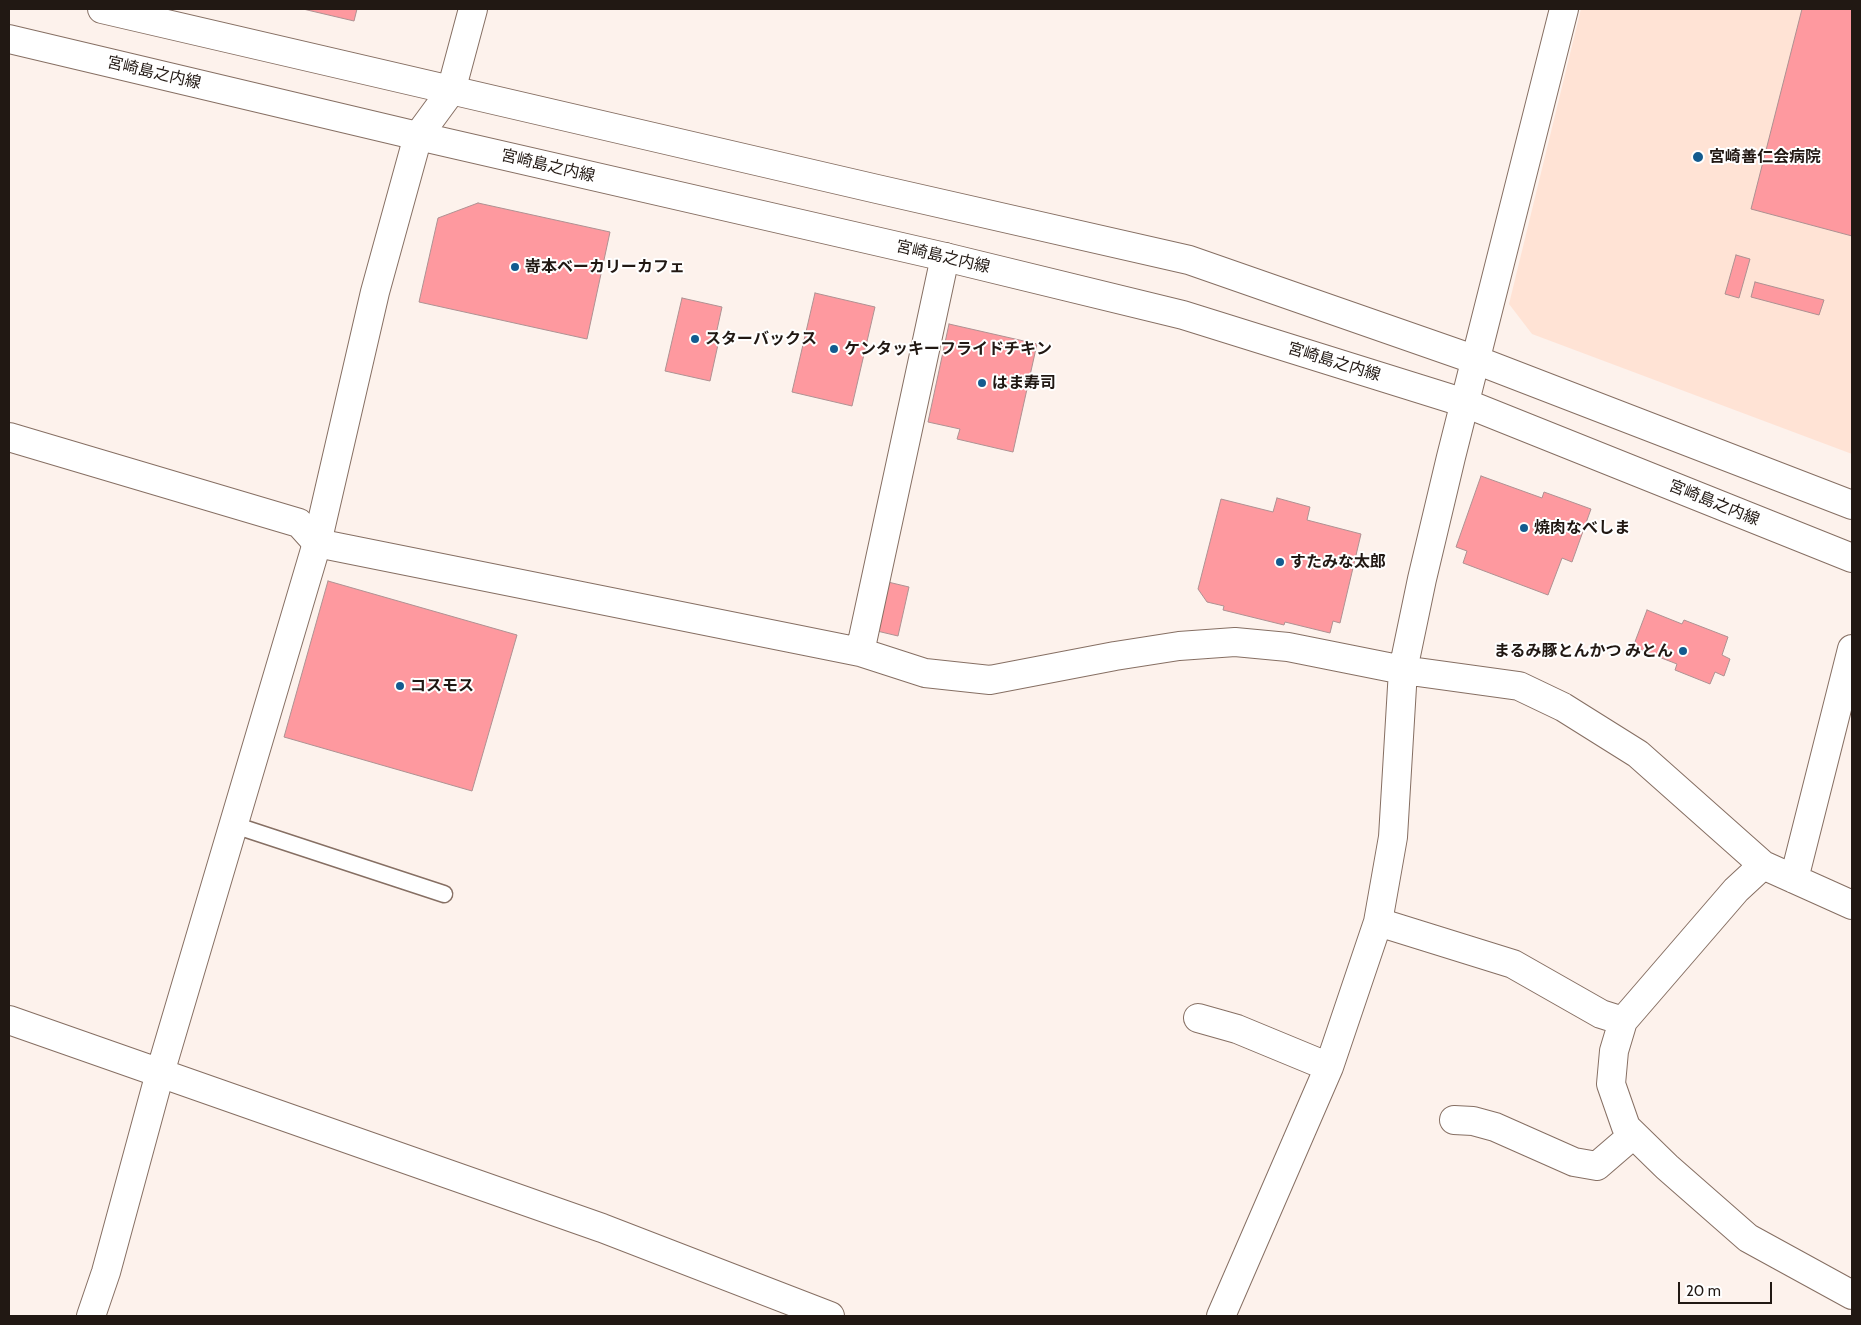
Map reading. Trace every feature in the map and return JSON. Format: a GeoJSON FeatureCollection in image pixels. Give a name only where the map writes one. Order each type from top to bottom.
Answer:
{"type":"FeatureCollection","features":[{"type":"Feature","properties":{"kind":"street"},"geometry":{"type":"LineString","coordinates":[[102,9],[1189,260],[1476,360],[1852,505]]}},
{"type":"Feature","properties":{"kind":"street"},"geometry":{"type":"LineString","coordinates":[[92,1316],[106,1272],[160,1073],[317,543],[375,292],[418,136],[452,91],[473,9]]}},
{"type":"Feature","properties":{"kind":"street"},"geometry":{"type":"LineString","coordinates":[[1221,1316],[1329,1067],[1378,922],[1393,837],[1403,670],[1422,579],[1564,9]]}},
{"type":"Feature","properties":{"kind":"street","name":"宮崎島之内線"},"geometry":{"type":"LineString","coordinates":[[9,39],[418,136],[945,257],[1183,315],[1465,403],[1852,558]]}},
{"type":"Feature","properties":{"kind":"street"},"geometry":{"type":"LineString","coordinates":[[860,652],[945,257]]}},
{"type":"Feature","properties":{"kind":"street"},"geometry":{"type":"LineString","coordinates":[[9,437],[299,523],[317,543],[860,652],[925,673],[990,680],[1179,646],[1235,642],[1288,647],[1403,670],[1519,686],[1563,708],[1638,754],[1763,865],[1852,905]]}},
{"type":"Feature","properties":{"kind":"street"},"geometry":{"type":"LineString","coordinates":[[1794,879],[1852,650]]}},
{"type":"Feature","properties":{"kind":"street"},"geometry":{"type":"LineString","coordinates":[[1763,865],[1736,890],[1623,1021],[1614,1051],[1611,1084],[1626,1127],[1633,1135],[1748,1238],[1852,1295]]}},
{"type":"Feature","properties":{"kind":"street"},"geometry":{"type":"LineString","coordinates":[[1378,922],[1513,964],[1601,1014],[1623,1021]]}},
{"type":"Feature","properties":{"kind":"street"},"geometry":{"type":"LineString","coordinates":[[1198,1018],[1237,1029],[1329,1067]]}},
{"type":"Feature","properties":{"kind":"street"},"geometry":{"type":"LineString","coordinates":[[9,1020],[602,1228],[830,1316]]}},
{"type":"Feature","properties":{"kind":"street"},"geometry":{"type":"LineString","coordinates":[[1454,1120],[1473,1121],[1495,1127],[1574,1162],[1597,1166],[1633,1135]]}},
{"type":"Feature","properties":{"kind":"lane"},"geometry":{"type":"LineString","coordinates":[[234,825],[444,894]]}},
{"type":"Feature","properties":{"kind":"shaded area","name":"宮崎善仁会病院"},"geometry":{"type":"Polygon","coordinates":[[[1581,9],[1852,9],[1852,454],[1532,334],[1509,304],[1581,9]]]}},
{"type":"Feature","properties":{"kind":"building"},"geometry":{"type":"Polygon","coordinates":[[[303,9],[357,9],[354,21],[303,9]]]}},
{"type":"Feature","properties":{"kind":"building"},"geometry":{"type":"Polygon","coordinates":[[[1802,9],[1852,9],[1852,236],[1751,209],[1802,9]]]}},
{"type":"Feature","properties":{"kind":"building","name":"嵜本ベーカリーカフェ"},"geometry":{"type":"Polygon","coordinates":[[[478,203],[610,232],[587,339],[419,302],[438,218],[478,203]]]}},
{"type":"Feature","properties":{"kind":"building"},"geometry":{"type":"Polygon","coordinates":[[[1736,255],[1750,259],[1739,298],[1725,294],[1736,255]]]}},
{"type":"Feature","properties":{"kind":"building"},"geometry":{"type":"Polygon","coordinates":[[[1755,282],[1824,300],[1819,315],[1751,297],[1755,282]]]}},
{"type":"Feature","properties":{"kind":"building","name":"ケンタッキーフライドチキン"},"geometry":{"type":"Polygon","coordinates":[[[815,293],[875,307],[852,406],[792,392],[815,293]]]}},
{"type":"Feature","properties":{"kind":"building","name":"スターバックス"},"geometry":{"type":"Polygon","coordinates":[[[682,298],[722,307],[715,339],[719,340],[710,381],[665,371],[682,298]]]}},
{"type":"Feature","properties":{"kind":"building","name":"はま寿司"},"geometry":{"type":"Polygon","coordinates":[[[949,324],[1037,344],[1013,452],[957,439],[960,429],[928,422],[949,324]]]}},
{"type":"Feature","properties":{"kind":"building","name":"焼肉なべしま"},"geometry":{"type":"Polygon","coordinates":[[[1481,476],[1542,498],[1544,492],[1591,509],[1572,562],[1562,558],[1548,595],[1463,563],[1467,551],[1456,547],[1481,476]]]}},
{"type":"Feature","properties":{"kind":"building","name":"すたみな太郎"},"geometry":{"type":"Polygon","coordinates":[[[1277,498],[1310,507],[1307,520],[1361,534],[1340,623],[1333,621],[1330,633],[1285,622],[1284,625],[1223,610],[1224,606],[1207,602],[1198,589],[1221,499],[1273,512],[1277,498]]]}},
{"type":"Feature","properties":{"kind":"building","name":"コスモス"},"geometry":{"type":"Polygon","coordinates":[[[328,581],[517,635],[472,791],[284,737],[328,581]]]}},
{"type":"Feature","properties":{"kind":"building"},"geometry":{"type":"Polygon","coordinates":[[[888,582],[909,587],[898,636],[877,631],[888,582]]]}},
{"type":"Feature","properties":{"kind":"building","name":"まるみ豚とんかつ みとん"},"geometry":{"type":"Polygon","coordinates":[[[1647,610],[1682,624],[1684,620],[1728,637],[1722,655],[1730,659],[1724,676],[1715,672],[1710,684],[1675,670],[1677,664],[1633,647],[1647,610]]]}},
{"type":"Feature","properties":{"kind":"place","name":"宮崎善仁会病院"},"geometry":{"type":"Point","coordinates":[1698,157]}},
{"type":"Feature","properties":{"kind":"place","name":"嵜本ベーカリーカフェ"},"geometry":{"type":"Point","coordinates":[515,267]}},
{"type":"Feature","properties":{"kind":"place","name":"スターバックス"},"geometry":{"type":"Point","coordinates":[695,339]}},
{"type":"Feature","properties":{"kind":"place","name":"ケンタッキーフライドチキン"},"geometry":{"type":"Point","coordinates":[834,349]}},
{"type":"Feature","properties":{"kind":"place","name":"はま寿司"},"geometry":{"type":"Point","coordinates":[982,383]}},
{"type":"Feature","properties":{"kind":"place","name":"焼肉なべしま"},"geometry":{"type":"Point","coordinates":[1524,528]}},
{"type":"Feature","properties":{"kind":"place","name":"すたみな太郎"},"geometry":{"type":"Point","coordinates":[1280,562]}},
{"type":"Feature","properties":{"kind":"place","name":"まるみ豚とんかつ みとん"},"geometry":{"type":"Point","coordinates":[1683,651]}},
{"type":"Feature","properties":{"kind":"place","name":"コスモス"},"geometry":{"type":"Point","coordinates":[400,686]}}]}
